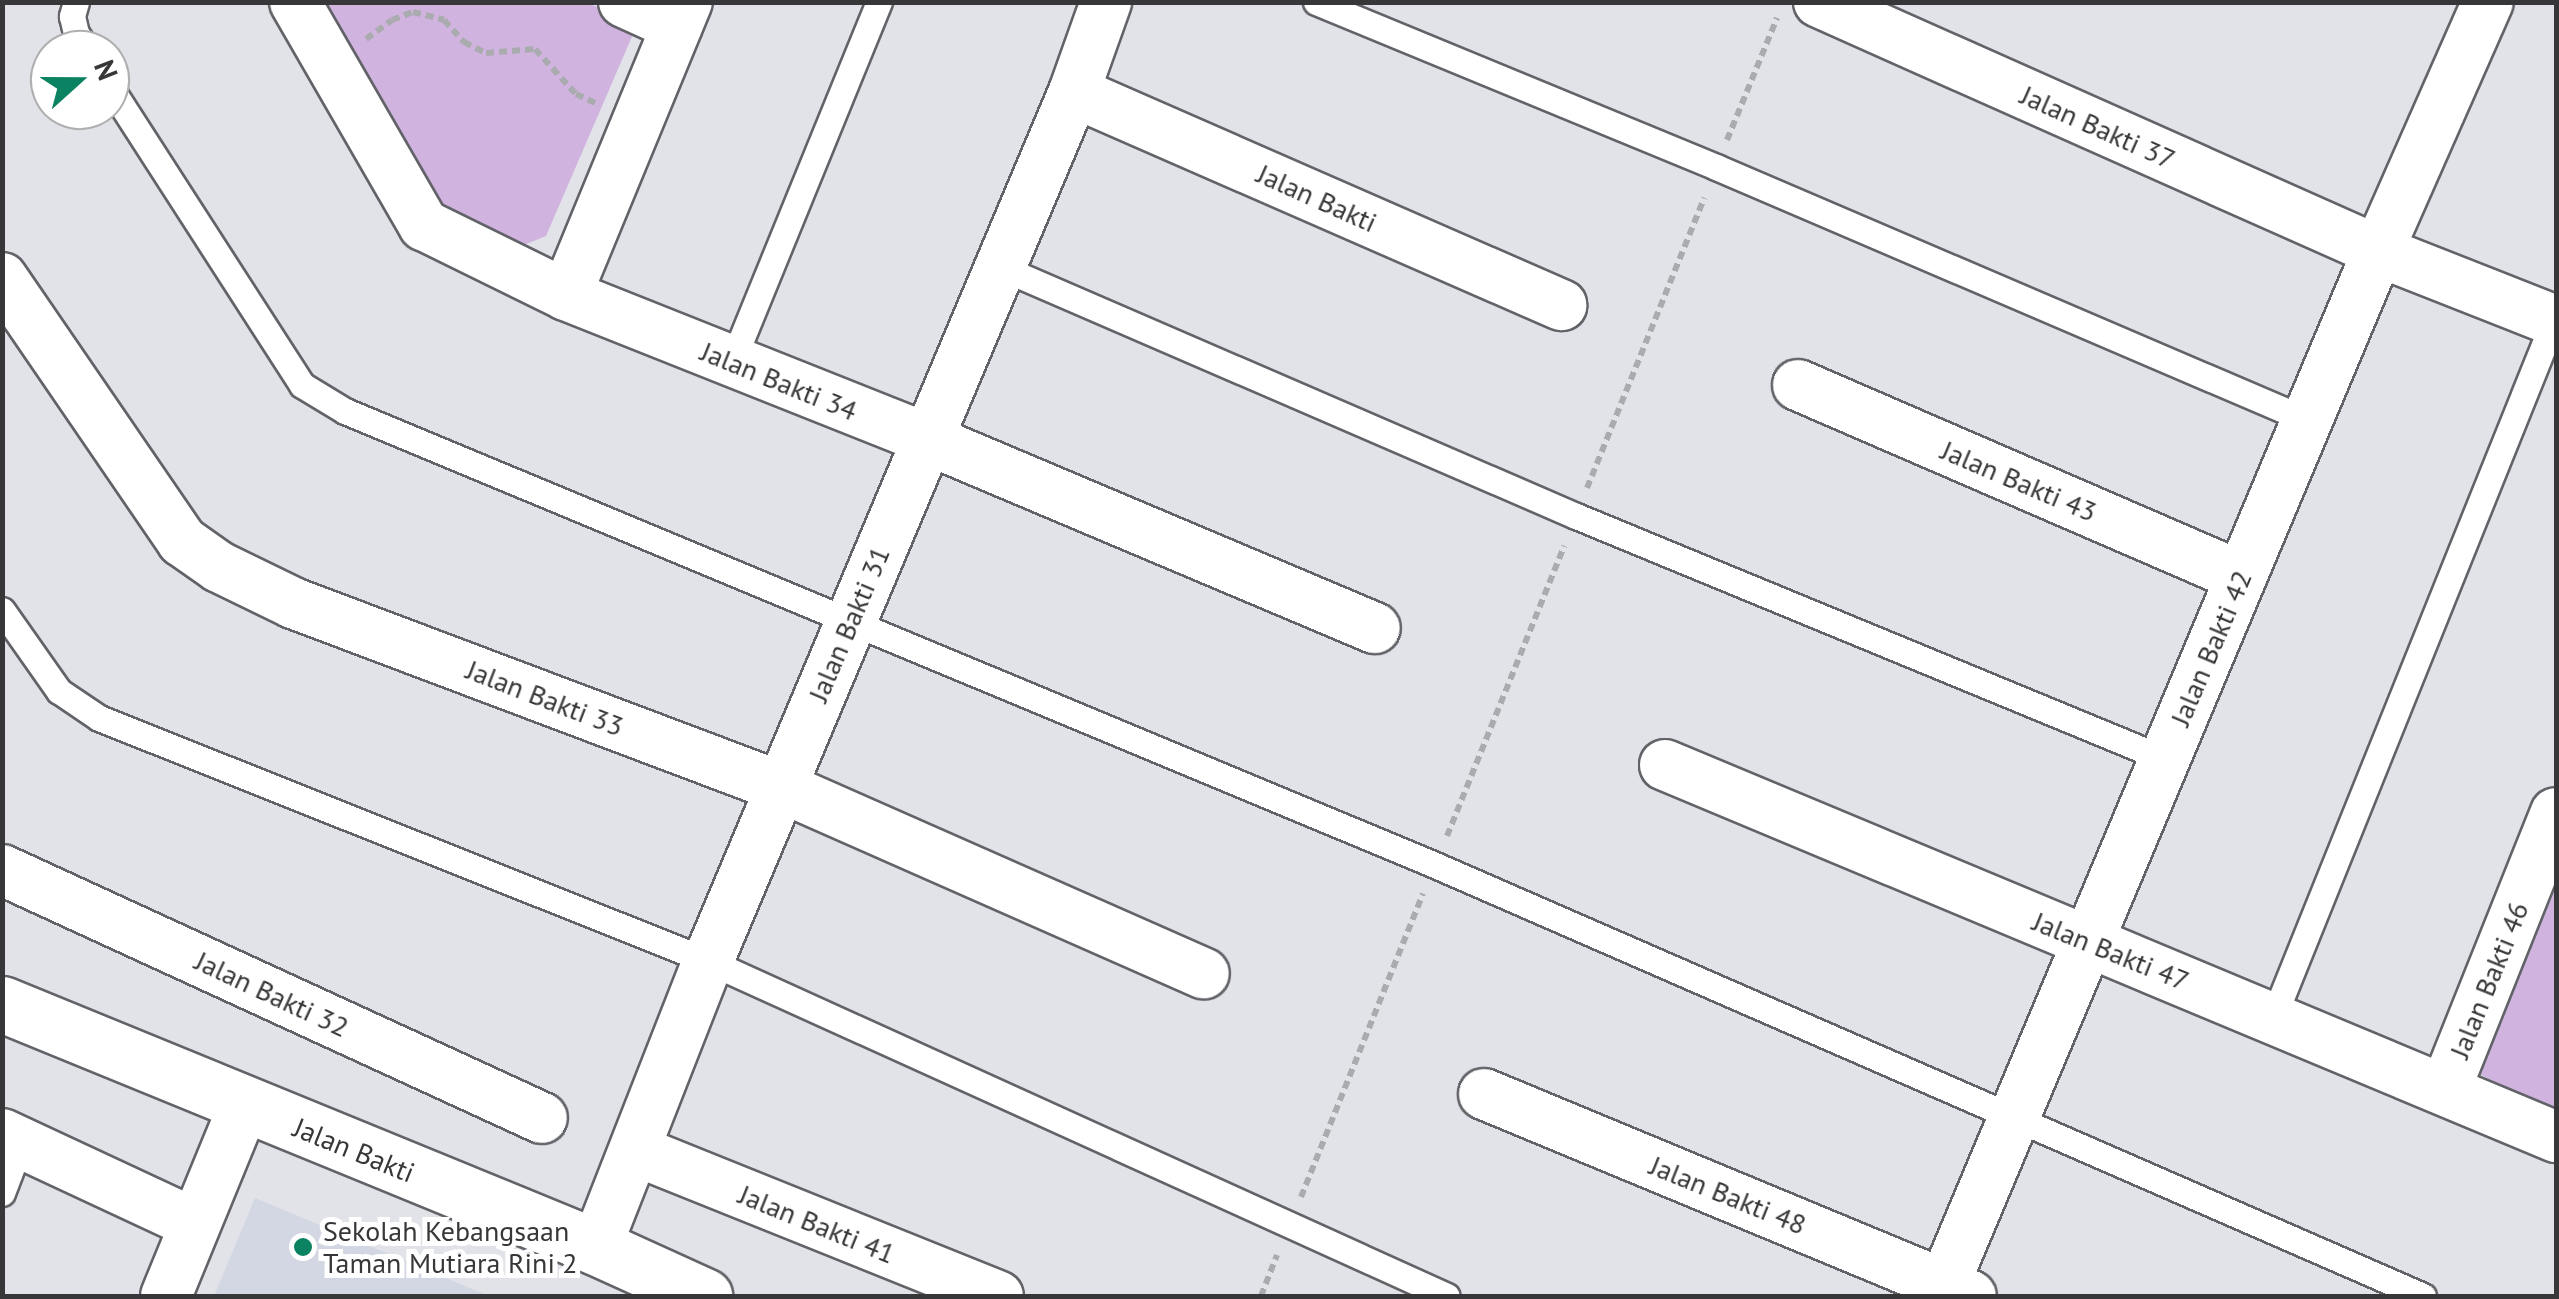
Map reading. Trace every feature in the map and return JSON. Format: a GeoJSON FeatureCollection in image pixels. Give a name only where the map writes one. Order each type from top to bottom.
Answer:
{"type":"FeatureCollection","features":[{"type":"Feature","properties":{"kind":"street","name":"Jalan Bakti 34"},"geometry":{"type":"LineString","coordinates":[[295,2],[424,225],[566,295],[927,439],[1375,628]]}},
{"type":"Feature","properties":{"kind":"street"},"geometry":{"type":"LineString","coordinates":[[566,295],[682,14],[624,2]]}},
{"type":"Feature","properties":{"kind":"street","name":"Jalan Bakti 31"},"geometry":{"type":"LineString","coordinates":[[596,1248],[708,961],[1074,92],[1106,2]]}},
{"type":"Feature","properties":{"kind":"street","name":"Jalan Bakti 37"},"geometry":{"type":"LineString","coordinates":[[1819,2],[2378,251],[2556,321]]}},
{"type":"Feature","properties":{"kind":"street","name":"Jalan Bakti 42"},"geometry":{"type":"LineString","coordinates":[[1952,1293],[2014,1118],[2378,251],[2469,11]]}},
{"type":"Feature","properties":{"kind":"street","name":"Jalan Bakti"},"geometry":{"type":"LineString","coordinates":[[1074,92],[1561,305]]}},
{"type":"Feature","properties":{"kind":"street","name":"Jalan Bakti 33"},"geometry":{"type":"LineString","coordinates":[[2,278],[182,541],[219,566],[293,602],[781,787],[1204,974]]}},
{"type":"Feature","properties":{"kind":"street","name":"Jalan Bakti 43"},"geometry":{"type":"LineString","coordinates":[[1798,384],[2241,577]]}},
{"type":"Feature","properties":{"kind":"street","name":"Jalan Bakti 47"},"geometry":{"type":"LineString","coordinates":[[1665,765],[2556,1137]]}},
{"type":"Feature","properties":{"kind":"street","name":"Jalan Bakti 46"},"geometry":{"type":"LineString","coordinates":[[2445,1090],[2556,813]]}},
{"type":"Feature","properties":{"kind":"street","name":"Jalan Bakti 32"},"geometry":{"type":"LineString","coordinates":[[2,870],[542,1118]]}},
{"type":"Feature","properties":{"kind":"street","name":"Jalan Bakti"},"geometry":{"type":"LineString","coordinates":[[2,1004],[704,1296]]}},
{"type":"Feature","properties":{"kind":"street","name":"Jalan Bakti 48"},"geometry":{"type":"LineString","coordinates":[[1484,1094],[1952,1293]]}},
{"type":"Feature","properties":{"kind":"street"},"geometry":{"type":"LineString","coordinates":[[166,1296],[244,1106]]}},
{"type":"Feature","properties":{"kind":"street"},"geometry":{"type":"LineString","coordinates":[[12,1138],[195,1224]]}},
{"type":"Feature","properties":{"kind":"street","name":"Jalan Bakti 41"},"geometry":{"type":"LineString","coordinates":[[636,1150],[998,1296]]}},
{"type":"Feature","properties":{"kind":"lane"},"geometry":{"type":"LineString","coordinates":[[75,30],[72,16],[76,2]]}},
{"type":"Feature","properties":{"kind":"lane"},"geometry":{"type":"LineString","coordinates":[[732,362],[879,2]]}},
{"type":"Feature","properties":{"kind":"lane"},"geometry":{"type":"LineString","coordinates":[[1316,2],[2307,420]]}},
{"type":"Feature","properties":{"kind":"lane"},"geometry":{"type":"LineString","coordinates":[[130,117],[302,385],[344,411],[1435,865],[2423,1296]]}},
{"type":"Feature","properties":{"kind":"lane"},"geometry":{"type":"LineString","coordinates":[[1000,266],[1576,516],[2164,759]]}},
{"type":"Feature","properties":{"kind":"lane"},"geometry":{"type":"LineString","coordinates":[[2273,1018],[2556,321]]}},
{"type":"Feature","properties":{"kind":"lane"},"geometry":{"type":"LineString","coordinates":[[2,610],[59,691],[98,718],[708,961],[1447,1296]]}},
{"type":"Feature","properties":{"kind":"lane"},"geometry":{"type":"LineString","coordinates":[[2,1193],[12,1138]]}},
{"type":"Feature","properties":{"kind":"path"},"geometry":{"type":"LineString","coordinates":[[1261,1296],[1783,2]]}},
{"type":"Feature","properties":{"kind":"path"},"geometry":{"type":"LineString","coordinates":[[329,63],[392,20],[413,12],[444,20],[464,42],[486,53],[535,48],[576,94],[638,122]]}},
{"type":"Feature","properties":{"kind":"shaded area"},"geometry":{"type":"Polygon","coordinates":[[[310,3],[588,3],[637,25],[546,236],[524,245],[441,216],[310,3]]]}},
{"type":"Feature","properties":{"kind":"shaded area"},"geometry":{"type":"Polygon","coordinates":[[[2556,888],[2556,1115],[2476,1072],[2556,888]]]}},
{"type":"Feature","properties":{"kind":"shaded area","name":"Sekolah Kebangsaan Taman Mutiara Rini 2"},"geometry":{"type":"Polygon","coordinates":[[[255,1198],[489,1296],[214,1296],[255,1198]]]}},
{"type":"Feature","properties":{"kind":"place","name":"Sekolah Kebangsaan Taman Mutiara Rini 2"},"geometry":{"type":"Point","coordinates":[303,1247]}}]}
